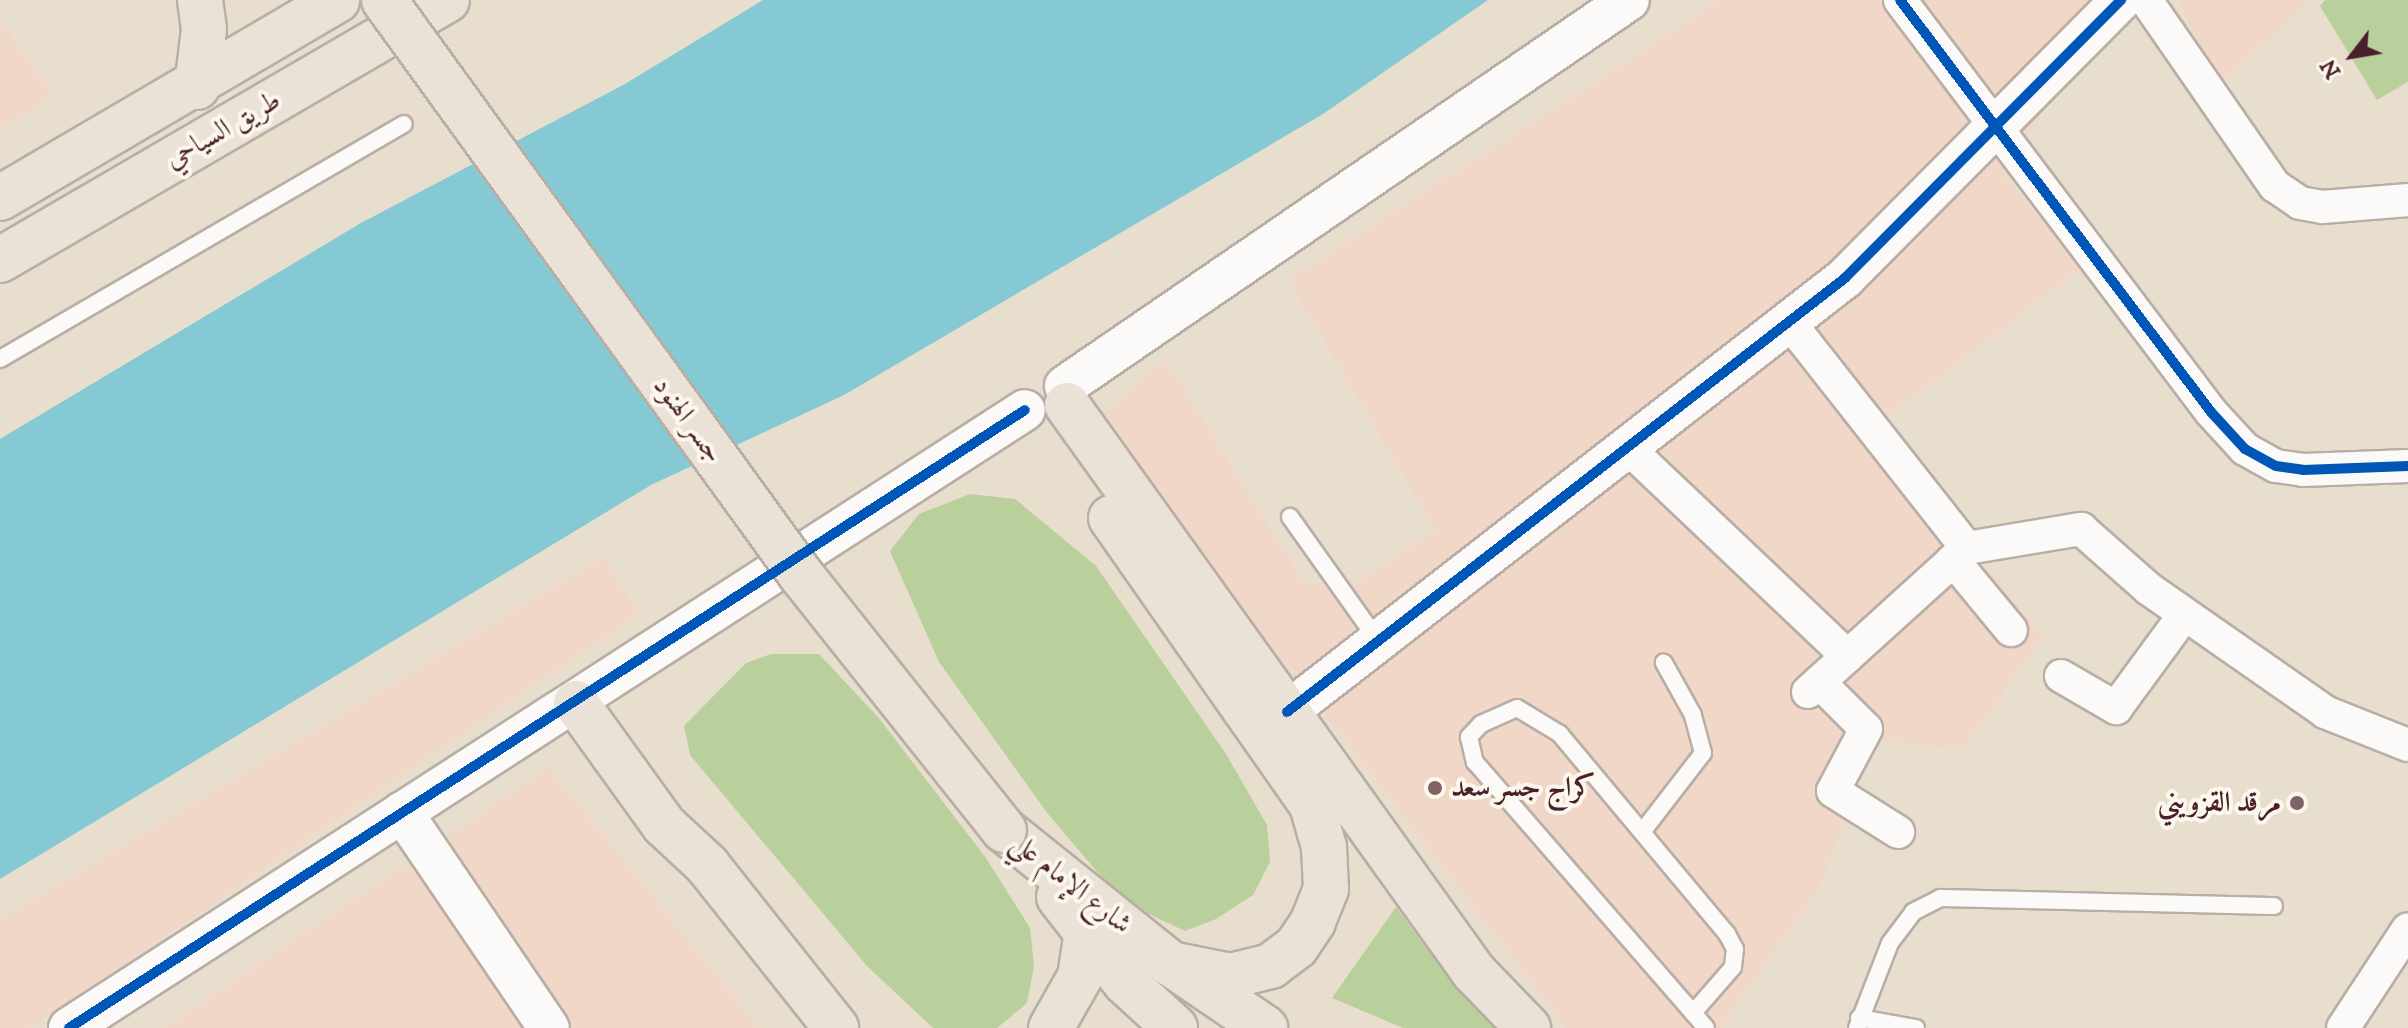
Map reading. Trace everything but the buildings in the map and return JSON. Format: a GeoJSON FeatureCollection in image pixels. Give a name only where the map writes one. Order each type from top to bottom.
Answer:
{"type":"FeatureCollection","features":[{"type":"Feature","properties":{"kind":"main road"},"geometry":{"type":"LineString","coordinates":[[197,87],[204,29],[200,0]]}},
{"type":"Feature","properties":{"kind":"main road","name":"طريق السياحي"},"geometry":{"type":"LineString","coordinates":[[0,198],[197,87],[337,0]]}},
{"type":"Feature","properties":{"kind":"main road","name":"جسر الهنود"},"geometry":{"type":"LineString","coordinates":[[384,0],[801,575],[1004,830]]}},
{"type":"Feature","properties":{"kind":"main road","name":"طريق السياحي"},"geometry":{"type":"LineString","coordinates":[[0,260],[447,0]]}},
{"type":"Feature","properties":{"kind":"main road"},"geometry":{"type":"LineString","coordinates":[[1050,405],[1287,712],[1474,972],[1528,1028]]}},
{"type":"Feature","properties":{"kind":"main road"},"geometry":{"type":"LineString","coordinates":[[1050,405],[1312,805],[1319,826],[1326,889],[1313,922],[1296,947],[1252,973],[1211,975],[1171,964]]}},
{"type":"Feature","properties":{"kind":"main road"},"geometry":{"type":"LineString","coordinates":[[589,694],[664,825],[707,865],[836,1028]]}},
{"type":"Feature","properties":{"kind":"main road","name":"شارع الإمام علي"},"geometry":{"type":"LineString","coordinates":[[1004,830],[1125,982],[1175,1028]]}},
{"type":"Feature","properties":{"kind":"main road","name":"شارع الإمام علي"},"geometry":{"type":"LineString","coordinates":[[1004,830],[1171,964],[1265,1028]]}},
{"type":"Feature","properties":{"kind":"main road"},"geometry":{"type":"LineString","coordinates":[[1051,1028],[1080,977],[1087,931]]}},
{"type":"Feature","properties":{"kind":"street"},"geometry":{"type":"LineString","coordinates":[[69,1028],[402,812],[1050,405],[1629,0]]}},
{"type":"Feature","properties":{"kind":"street"},"geometry":{"type":"LineString","coordinates":[[1900,0],[1998,125],[2211,412],[2245,449],[2276,466],[2303,470],[2408,466]]}},
{"type":"Feature","properties":{"kind":"street"},"geometry":{"type":"LineString","coordinates":[[1287,712],[1845,278],[2121,0]]}},
{"type":"Feature","properties":{"kind":"street"},"geometry":{"type":"LineString","coordinates":[[2146,0],[2275,186],[2300,203],[2323,207],[2408,200]]}},
{"type":"Feature","properties":{"kind":"street"},"geometry":{"type":"LineString","coordinates":[[1789,322],[1960,554],[2011,630]]}},
{"type":"Feature","properties":{"kind":"street"},"geometry":{"type":"LineString","coordinates":[[1629,449],[1847,656]]}},
{"type":"Feature","properties":{"kind":"street"},"geometry":{"type":"LineString","coordinates":[[1898,832],[1833,791],[1866,729],[1814,687],[1960,554],[2081,529],[2184,615],[2325,712],[2408,745]]}},
{"type":"Feature","properties":{"kind":"street"},"geometry":{"type":"LineString","coordinates":[[2061,676],[2116,708],[2184,615]]}},
{"type":"Feature","properties":{"kind":"street"},"geometry":{"type":"LineString","coordinates":[[402,812],[549,1028]]}},
{"type":"Feature","properties":{"kind":"street"},"geometry":{"type":"LineString","coordinates":[[2343,1028],[2408,929]]}},
{"type":"Feature","properties":{"kind":"lane"},"geometry":{"type":"LineString","coordinates":[[0,359],[404,124]]}},
{"type":"Feature","properties":{"kind":"lane"},"geometry":{"type":"LineString","coordinates":[[1290,517],[1379,642]]}},
{"type":"Feature","properties":{"kind":"lane"},"geometry":{"type":"LineString","coordinates":[[1642,832],[1703,753],[1693,715],[1664,663]]}},
{"type":"Feature","properties":{"kind":"lane"},"geometry":{"type":"LineString","coordinates":[[1693,1013],[1733,967],[1735,949],[1560,734],[1517,708],[1481,724],[1469,737],[1475,762],[1706,1028]]}},
{"type":"Feature","properties":{"kind":"lane"},"geometry":{"type":"LineString","coordinates":[[1916,1028],[1858,1023],[1890,943],[1913,912],[1940,898],[2274,906]]}},
{"type":"Feature","properties":{"kind":"shaded area"},"geometry":{"type":"Polygon","coordinates":[[[1721,0],[2115,0],[2003,174],[2081,269],[1869,431],[2044,636],[1962,751],[1877,740],[1819,888],[1721,1028],[1566,1028],[1298,680],[1090,426],[1166,359],[1303,581],[1345,590],[1435,530],[1288,280],[1721,0]]]}},
{"type":"Feature","properties":{"kind":"shaded area"},"geometry":{"type":"Polygon","coordinates":[[[2178,0],[2310,0],[2220,86],[2178,0]]]}},
{"type":"Feature","properties":{"kind":"shaded area"},"geometry":{"type":"Polygon","coordinates":[[[0,18],[53,96],[0,130],[0,18]]]}},
{"type":"Feature","properties":{"kind":"shaded area"},"geometry":{"type":"Polygon","coordinates":[[[604,556],[639,615],[30,1028],[0,1028],[0,919],[604,556]]]}},
{"type":"Feature","properties":{"kind":"shaded area"},"geometry":{"type":"Polygon","coordinates":[[[549,767],[760,1028],[164,1028],[549,767]]]}},
{"type":"Feature","properties":{"kind":"green space"},"geometry":{"type":"Polygon","coordinates":[[[2325,0],[2408,0],[2408,82],[2377,100],[2320,6],[2325,0]]]}},
{"type":"Feature","properties":{"kind":"green space"},"geometry":{"type":"Polygon","coordinates":[[[970,494],[1015,499],[1096,566],[1226,754],[1267,825],[1270,862],[1253,895],[1216,919],[1185,931],[1123,902],[1048,814],[939,662],[890,551],[919,514],[970,494]]]}},
{"type":"Feature","properties":{"kind":"green space"},"geometry":{"type":"Polygon","coordinates":[[[771,654],[819,654],[878,717],[986,858],[1030,928],[1034,966],[1027,1003],[997,1028],[933,1028],[867,966],[690,755],[684,726],[746,663],[771,654]]]}},
{"type":"Feature","properties":{"kind":"green space"},"geometry":{"type":"Polygon","coordinates":[[[1396,907],[1423,944],[1503,1028],[1403,1028],[1332,998],[1396,907]]]}},
{"type":"Feature","properties":{"kind":"water"},"geometry":{"type":"Polygon","coordinates":[[[763,0],[1488,0],[1323,114],[844,395],[651,485],[0,879],[0,439],[361,223],[625,84],[763,0]]]}},
{"type":"Feature","properties":{"kind":"cycle path"},"geometry":{"type":"LineString","coordinates":[[1900,0],[2211,412],[2245,449],[2276,466],[2303,470],[2408,466]]}},
{"type":"Feature","properties":{"kind":"cycle path"},"geometry":{"type":"LineString","coordinates":[[1287,712],[1845,278],[2121,0]]}},
{"type":"Feature","properties":{"kind":"cycle path"},"geometry":{"type":"LineString","coordinates":[[69,1028],[1025,410]]}},
{"type":"Feature","properties":{"kind":"place","name":"كراج جسر سعد"},"geometry":{"type":"Point","coordinates":[1435,788]}},
{"type":"Feature","properties":{"kind":"place","name":"مرقد القزويني"},"geometry":{"type":"Point","coordinates":[2297,803]}}]}
